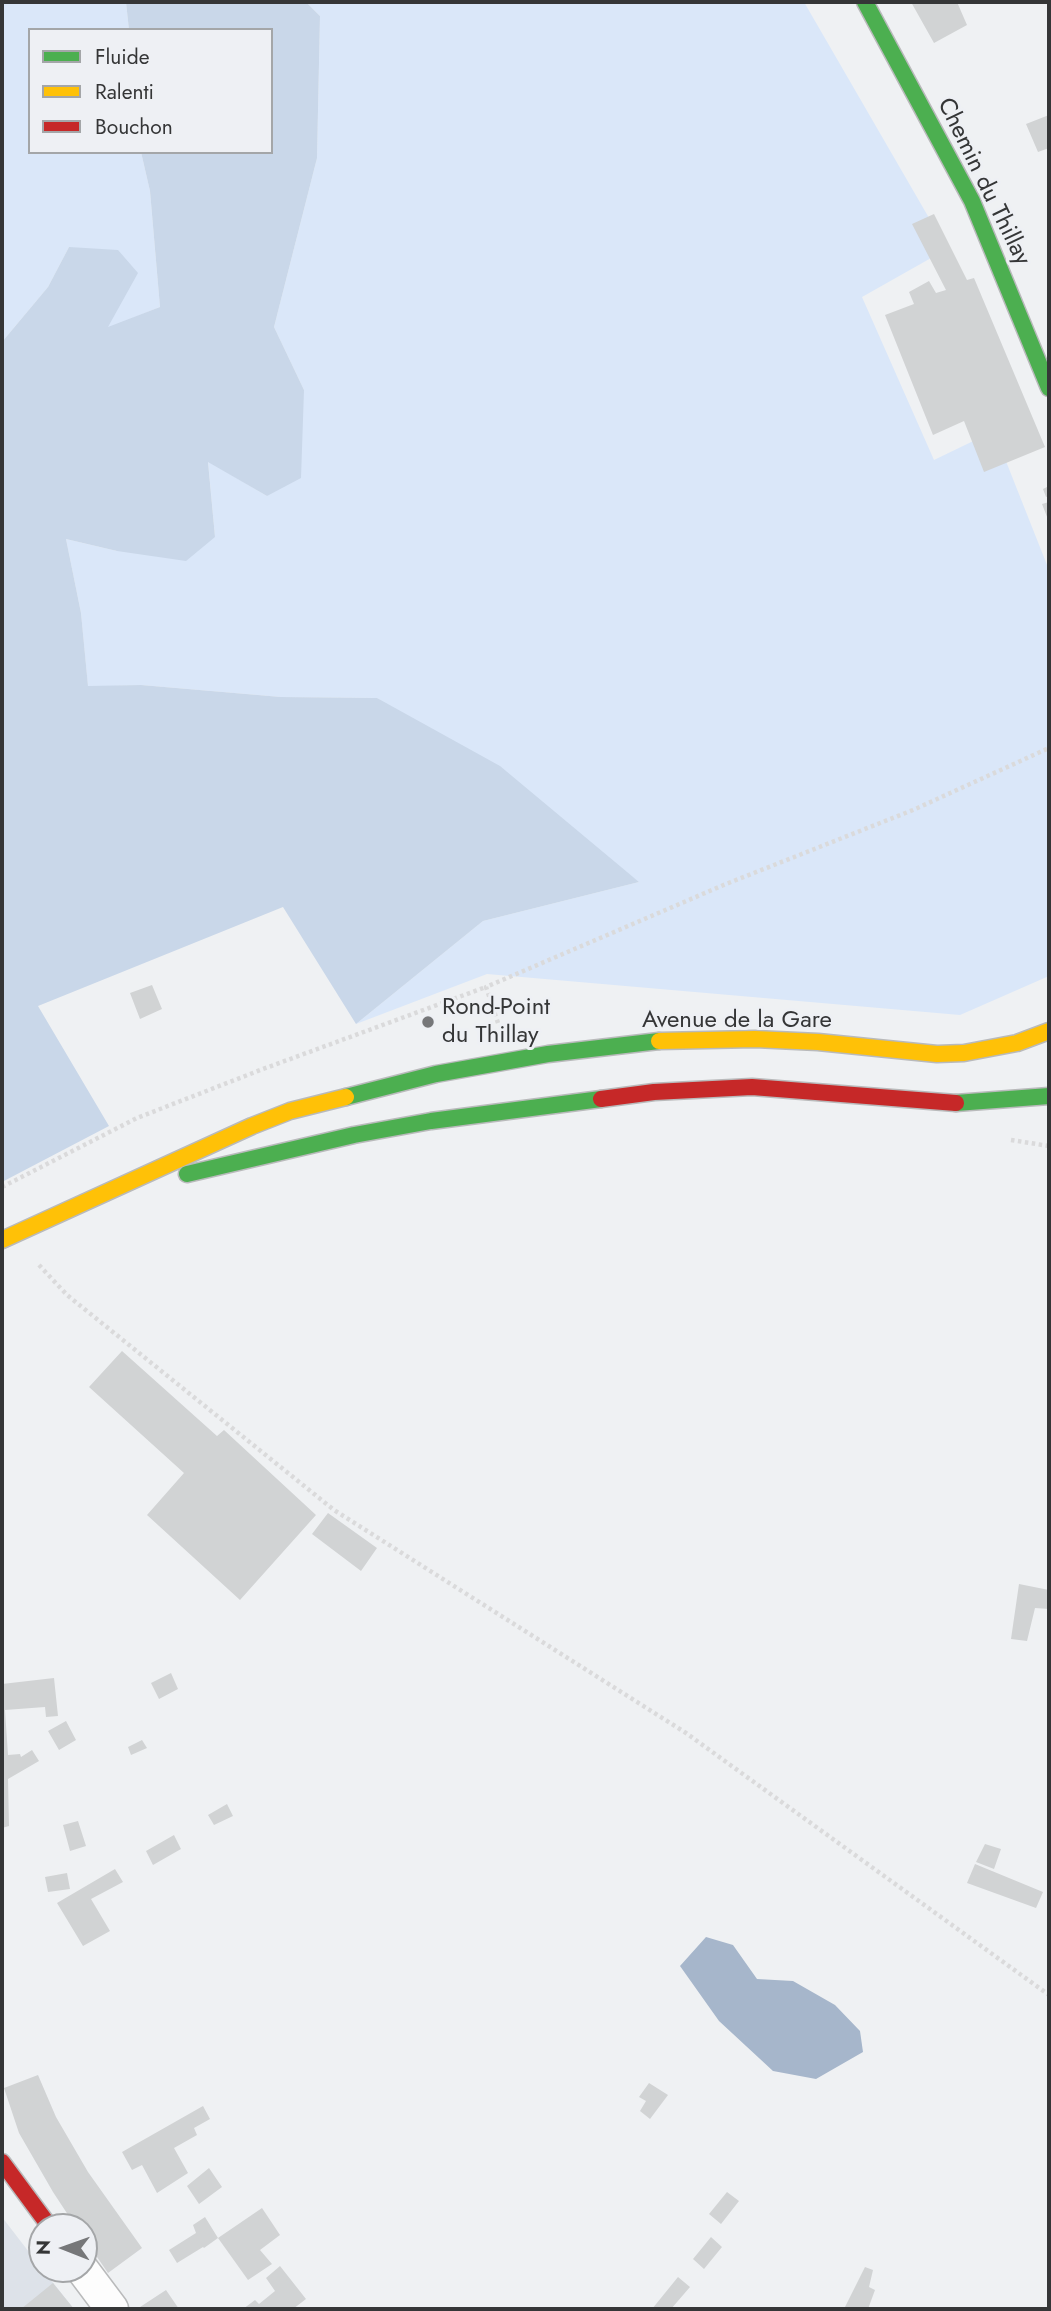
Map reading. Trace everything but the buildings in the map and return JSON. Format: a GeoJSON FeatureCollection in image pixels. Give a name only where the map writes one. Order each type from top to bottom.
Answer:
{"type":"FeatureCollection","features":[{"type":"Feature","properties":{"kind":"main road","name":"Chemin du Thillay"},"geometry":{"type":"LineString","coordinates":[[865,2],[972,201],[1049,388]]}},
{"type":"Feature","properties":{"kind":"main road","name":"Avenue de la Gare"},"geometry":{"type":"LineString","coordinates":[[5,1239],[290,1111],[436,1074],[548,1054],[661,1041],[697,1039],[818,1042],[937,1054],[1017,1043],[1049,1031]]}},
{"type":"Feature","properties":{"kind":"main road","name":"Avenue de la Gare"},"geometry":{"type":"LineString","coordinates":[[110,1192],[354,1135],[418,1123],[654,1092],[752,1087],[961,1103],[1049,1096]]}},
{"type":"Feature","properties":{"kind":"main road"},"geometry":{"type":"LineString","coordinates":[[2,2162],[40,2213]]}},
{"type":"Feature","properties":{"kind":"street"},"geometry":{"type":"LineString","coordinates":[[92,2283],[112,2309]]}},
{"type":"Feature","properties":{"kind":"path"},"geometry":{"type":"LineString","coordinates":[[2,1187],[137,1118],[486,987],[726,884],[913,810],[1049,748]]}},
{"type":"Feature","properties":{"kind":"path"},"geometry":{"type":"LineString","coordinates":[[486,987],[498,1024]]}},
{"type":"Feature","properties":{"kind":"path"},"geometry":{"type":"LineString","coordinates":[[5,1239],[67,1295],[334,1510],[686,1733],[1049,1995]]}},
{"type":"Feature","properties":{"kind":"shaded area"},"geometry":{"type":"Polygon","coordinates":[[[2,2],[126,2],[129,28],[28,28],[28,154],[141,154],[150,191],[160,307],[108,328],[69,247],[48,287],[2,342],[2,2]]]}},
{"type":"Feature","properties":{"kind":"shaded area"},"geometry":{"type":"Polygon","coordinates":[[[126,2],[306,2],[320,16],[317,158],[274,327],[304,390],[301,478],[267,496],[208,462],[215,537],[186,561],[117,551],[66,539],[81,613],[88,686],[141,685],[281,697],[377,698],[500,766],[639,882],[483,921],[356,1024],[283,907],[38,1006],[109,1126],[2,1182],[2,342],[48,287],[69,247],[118,250],[138,273],[108,327],[160,307],[150,191],[141,154],[273,154],[273,28],[129,28],[126,2]]]}},
{"type":"Feature","properties":{"kind":"shaded area"},"geometry":{"type":"Polygon","coordinates":[[[306,2],[804,2],[947,249],[862,297],[934,460],[994,431],[1049,570],[1049,976],[960,1015],[487,974],[356,1024],[483,921],[639,882],[377,698],[281,697],[141,685],[88,687],[81,613],[66,539],[117,551],[215,537],[208,461],[267,496],[304,390],[274,327],[317,158],[320,16],[306,2]]]}},
{"type":"Feature","properties":{"kind":"shaded area"},"geometry":{"type":"Polygon","coordinates":[[[706,1937],[733,1945],[757,1979],[793,1981],[835,2005],[860,2031],[863,2052],[816,2079],[773,2071],[719,2021],[680,1966],[706,1937]]]}},
{"type":"Feature","properties":{"kind":"shaded area"},"geometry":{"type":"Polygon","coordinates":[[[2,2217],[28,2251],[28,2283],[53,2283],[74,2309],[2,2309],[2,2217]]]}},
{"type":"Feature","properties":{"kind":"traffic: fast"},"geometry":{"type":"LineString","coordinates":[[865,2],[972,201],[1049,388]]}},
{"type":"Feature","properties":{"kind":"traffic: fast"},"geometry":{"type":"LineString","coordinates":[[346,1097],[436,1074],[548,1054],[659,1041]]}},
{"type":"Feature","properties":{"kind":"traffic: fast"},"geometry":{"type":"LineString","coordinates":[[956,1103],[1049,1096]]}},
{"type":"Feature","properties":{"kind":"traffic: fast"},"geometry":{"type":"LineString","coordinates":[[187,1174],[354,1135],[431,1121],[601,1099]]}},
{"type":"Feature","properties":{"kind":"traffic: slow"},"geometry":{"type":"LineString","coordinates":[[659,1041],[755,1039],[818,1042],[937,1054],[964,1053],[1017,1043],[1049,1031]]}},
{"type":"Feature","properties":{"kind":"traffic: slow"},"geometry":{"type":"LineString","coordinates":[[2,1240],[252,1126],[290,1111],[346,1097]]}},
{"type":"Feature","properties":{"kind":"traffic: jam"},"geometry":{"type":"LineString","coordinates":[[601,1099],[654,1092],[752,1087],[956,1103]]}},
{"type":"Feature","properties":{"kind":"traffic: jam"},"geometry":{"type":"LineString","coordinates":[[2,2162],[40,2213]]}},
{"type":"Feature","properties":{"kind":"place","name":"Rond-Point du Thillay"},"geometry":{"type":"Point","coordinates":[428,1022]}}]}
